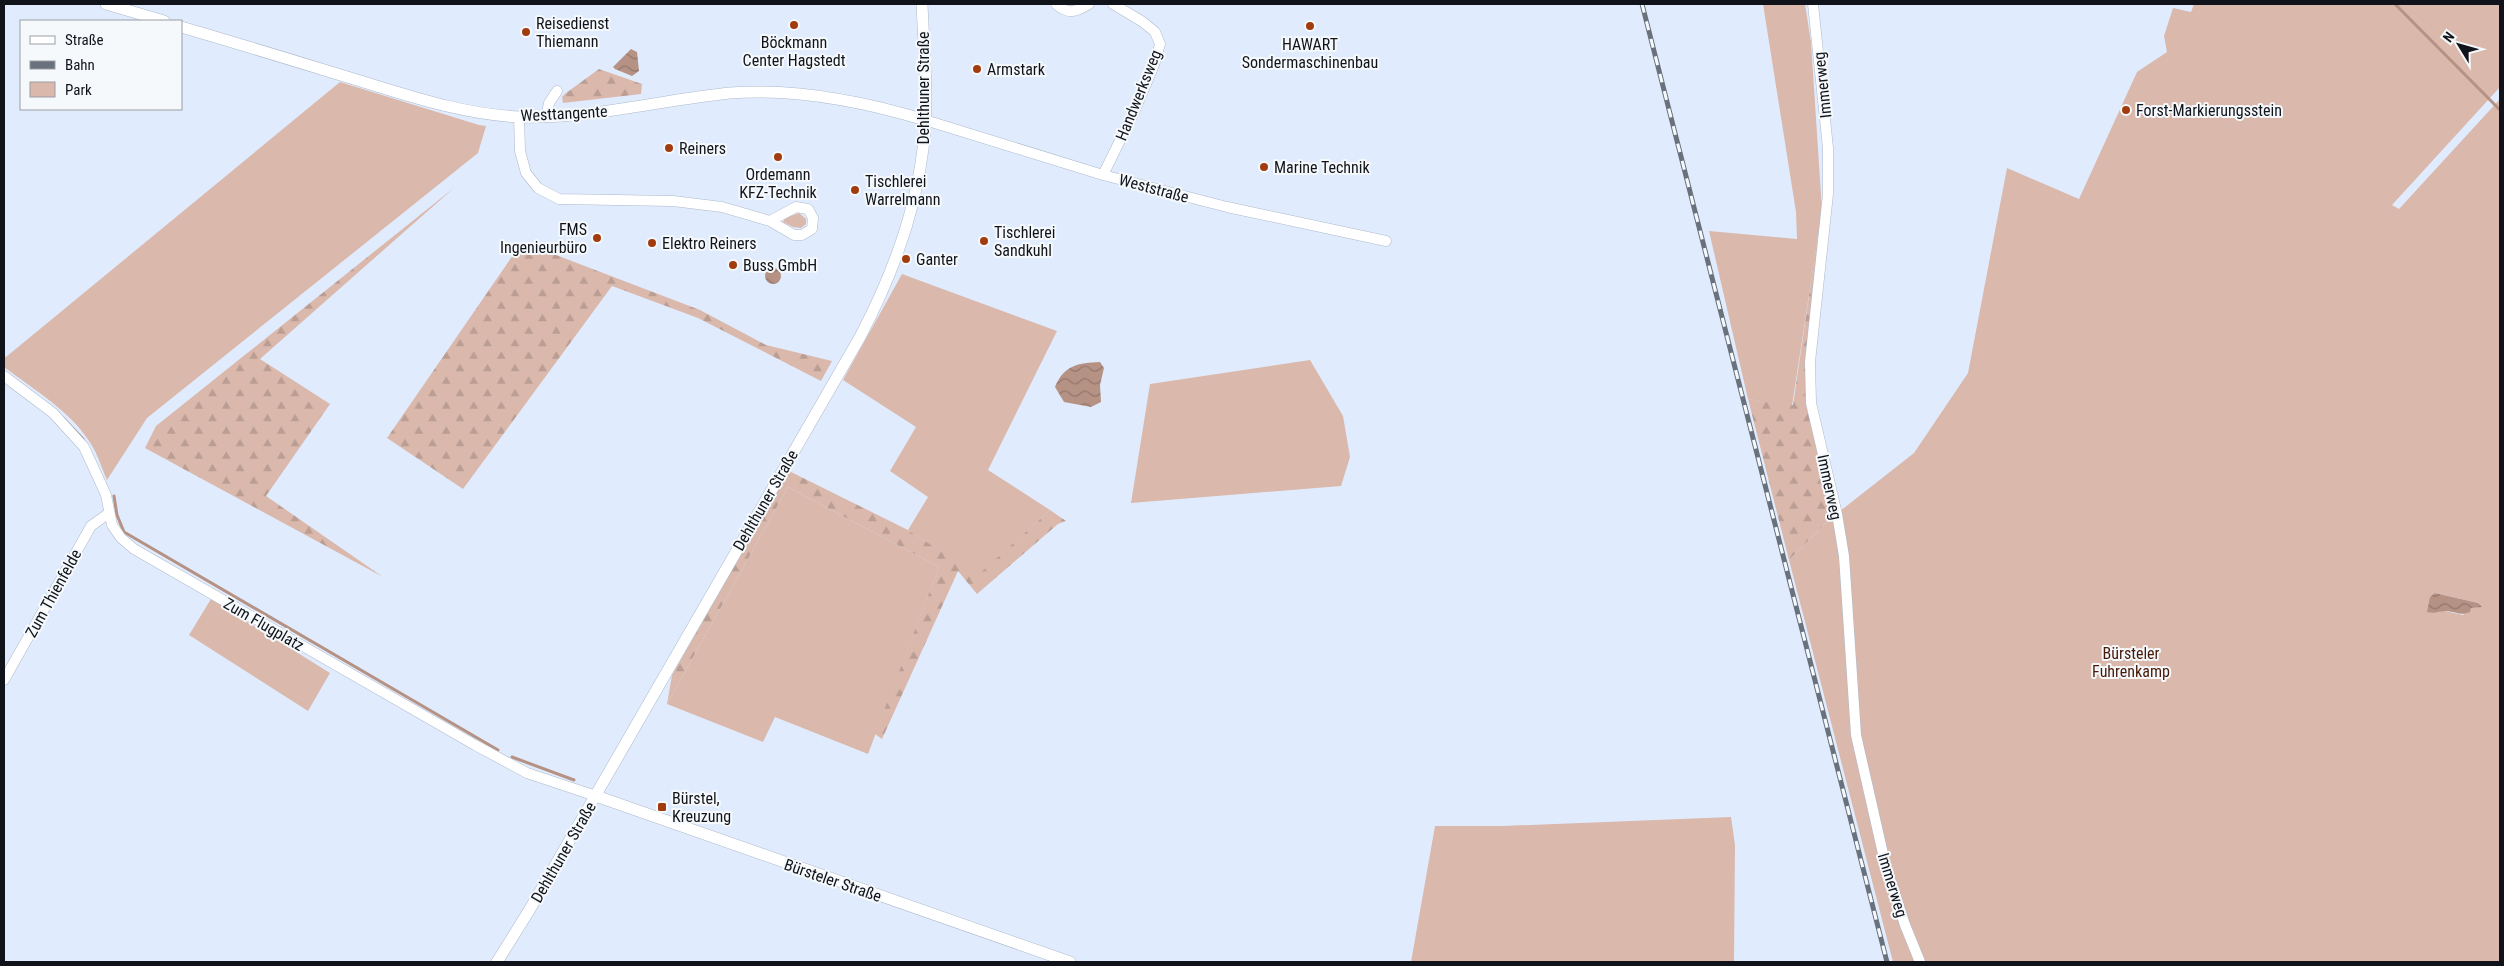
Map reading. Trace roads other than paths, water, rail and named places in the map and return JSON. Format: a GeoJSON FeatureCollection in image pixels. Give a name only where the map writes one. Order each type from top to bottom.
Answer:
{"type":"FeatureCollection","features":[{"type":"Feature","properties":{"kind":"street"},"geometry":{"type":"LineString","coordinates":[[106,4],[161,20]]}},
{"type":"Feature","properties":{"kind":"street","name":"Dehlthuner Straße"},"geometry":{"type":"LineString","coordinates":[[497,962],[596,796],[876,306],[890,274],[915,197],[923,149],[926,53],[922,4]]}},
{"type":"Feature","properties":{"kind":"street"},"geometry":{"type":"LineString","coordinates":[[1056,4],[1064,11],[1075,12],[1089,4]]}},
{"type":"Feature","properties":{"kind":"street","name":"Handwerksweg"},"geometry":{"type":"LineString","coordinates":[[1103,175],[1134,112],[1154,65],[1160,44],[1155,32],[1143,22],[1113,4]]}},
{"type":"Feature","properties":{"kind":"street","name":"Immerweg"},"geometry":{"type":"LineString","coordinates":[[1813,4],[1828,148],[1828,194],[1810,362],[1811,403],[1837,514],[1844,556],[1856,735],[1886,867],[1905,926],[1920,962]]}},
{"type":"Feature","properties":{"kind":"street","name":"Westtangente"},"geometry":{"type":"LineString","coordinates":[[182,27],[419,99],[519,117],[546,117],[630,108],[730,93],[793,93],[844,99],[925,120]]}},
{"type":"Feature","properties":{"kind":"street"},"geometry":{"type":"LineString","coordinates":[[546,117],[549,103],[558,91]]}},
{"type":"Feature","properties":{"kind":"street"},"geometry":{"type":"LineString","coordinates":[[519,117],[520,152],[526,173],[538,188],[559,199],[673,201],[722,207],[770,221]]}},
{"type":"Feature","properties":{"kind":"street","name":"Weststraße"},"geometry":{"type":"LineString","coordinates":[[925,120],[1103,175],[1227,207],[1386,241]]}},
{"type":"Feature","properties":{"kind":"street","name":"Zum Flugplatz"},"geometry":{"type":"LineString","coordinates":[[4,376],[53,413],[84,447],[106,495],[112,524],[121,538],[143,554],[527,773],[596,796]]}},
{"type":"Feature","properties":{"kind":"street","name":"Zum Thienfelde"},"geometry":{"type":"LineString","coordinates":[[4,680],[91,526],[109,513]]}},
{"type":"Feature","properties":{"kind":"street","name":"Bürsteler Straße"},"geometry":{"type":"LineString","coordinates":[[596,796],[1070,962]]}},
{"type":"Feature","properties":{"kind":"water"},"geometry":{"type":"Polygon","coordinates":[[[631,49],[637,52],[639,71],[632,76],[613,67],[631,49]]]}},
{"type":"Feature","properties":{"kind":"water"},"geometry":{"type":"Polygon","coordinates":[[[770,268],[776,268],[781,273],[779,282],[770,284],[765,279],[765,273],[770,268]]]}},
{"type":"Feature","properties":{"kind":"water"},"geometry":{"type":"Polygon","coordinates":[[[1100,362],[1104,368],[1100,385],[1101,402],[1091,407],[1064,402],[1055,387],[1063,374],[1078,365],[1100,362]]]}},
{"type":"Feature","properties":{"kind":"water"},"geometry":{"type":"Polygon","coordinates":[[[2435,593],[2478,603],[2482,607],[2471,608],[2470,612],[2464,614],[2447,611],[2427,612],[2430,597],[2435,593]]]}},
{"type":"Feature","properties":{"kind":"waterway"},"geometry":{"type":"LineString","coordinates":[[2395,4],[2500,110]]}},
{"type":"Feature","properties":{"kind":"waterway"},"geometry":{"type":"LineString","coordinates":[[63,418],[83,439]]}},
{"type":"Feature","properties":{"kind":"waterway"},"geometry":{"type":"LineString","coordinates":[[114,496],[117,515],[124,532],[498,750]]}},
{"type":"Feature","properties":{"kind":"waterway"},"geometry":{"type":"LineString","coordinates":[[512,757],[574,780]]}},
{"type":"Feature","properties":{"kind":"railway"},"geometry":{"type":"LineString","coordinates":[[1642,4],[1887,962]]}},
{"type":"Feature","properties":{"kind":"place","name":"Böckmann Center Hagstedt"},"geometry":{"type":"Point","coordinates":[794,25]}},
{"type":"Feature","properties":{"kind":"place","name":"HAWART Sondermaschinenbau"},"geometry":{"type":"Point","coordinates":[1310,26]}},
{"type":"Feature","properties":{"kind":"place","name":"Reisedienst Thiemann"},"geometry":{"type":"Point","coordinates":[526,32]}},
{"type":"Feature","properties":{"kind":"place","name":"Armstark"},"geometry":{"type":"Point","coordinates":[977,69]}},
{"type":"Feature","properties":{"kind":"place","name":"Forst-Markierungsstein"},"geometry":{"type":"Point","coordinates":[2126,110]}},
{"type":"Feature","properties":{"kind":"place","name":"Reiners"},"geometry":{"type":"Point","coordinates":[669,148]}},
{"type":"Feature","properties":{"kind":"place","name":"Ordemann KFZ-Technik"},"geometry":{"type":"Point","coordinates":[778,157]}},
{"type":"Feature","properties":{"kind":"place","name":"Marine Technik"},"geometry":{"type":"Point","coordinates":[1264,167]}},
{"type":"Feature","properties":{"kind":"place","name":"Tischlerei Warrelmann"},"geometry":{"type":"Point","coordinates":[855,190]}},
{"type":"Feature","properties":{"kind":"place","name":"FMS Ingenieurbüro"},"geometry":{"type":"Point","coordinates":[597,238]}},
{"type":"Feature","properties":{"kind":"place","name":"Tischlerei Sandkuhl"},"geometry":{"type":"Point","coordinates":[984,241]}},
{"type":"Feature","properties":{"kind":"place","name":"Elektro Reiners"},"geometry":{"type":"Point","coordinates":[652,243]}},
{"type":"Feature","properties":{"kind":"place","name":"Ganter"},"geometry":{"type":"Point","coordinates":[906,259]}},
{"type":"Feature","properties":{"kind":"place","name":"Buss GmbH"},"geometry":{"type":"Point","coordinates":[733,265]}},
{"type":"Feature","properties":{"kind":"place","name":"Bürstel, Kreuzung"},"geometry":{"type":"Point","coordinates":[662,807]}},
{"type":"Feature","properties":{"kind":"park label","name":"Bürsteler Fuhrenkamp"},"geometry":{"type":"Point","coordinates":[2131,662]}}]}
